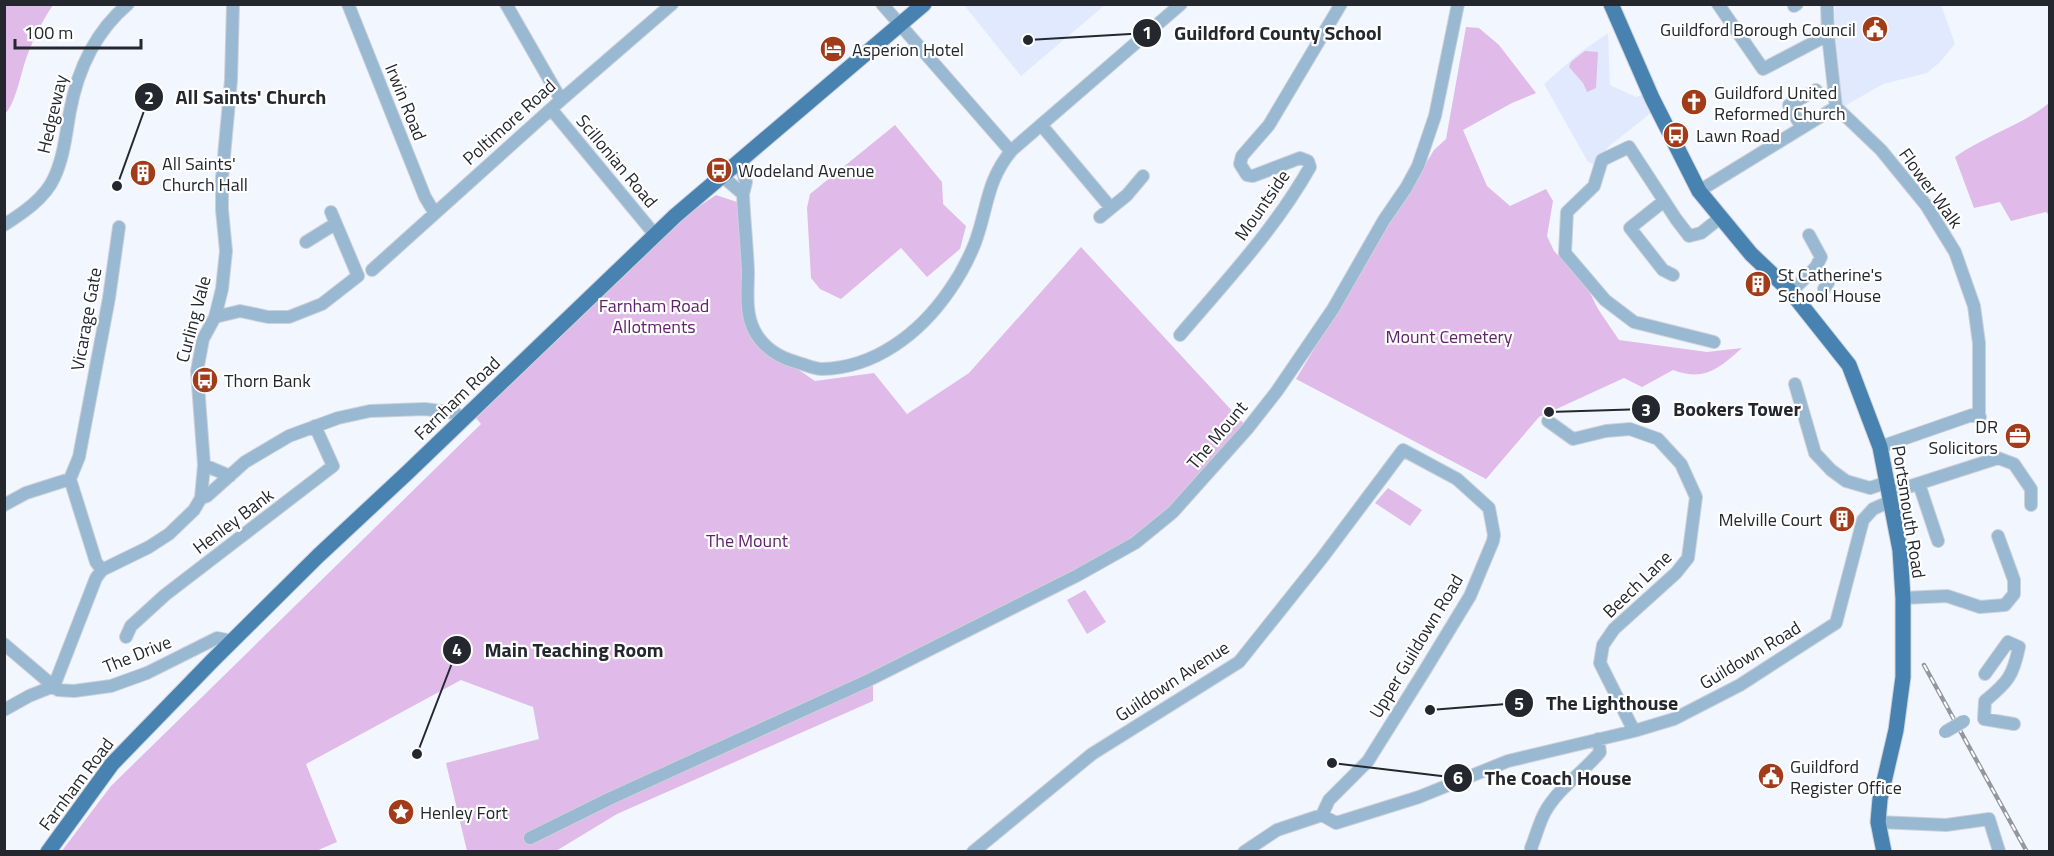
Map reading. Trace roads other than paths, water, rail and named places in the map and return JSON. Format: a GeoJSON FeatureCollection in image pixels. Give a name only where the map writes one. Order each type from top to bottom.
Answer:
{"type":"FeatureCollection","features":[{"type":"Feature","properties":{"kind":"main road","name":"Farnham Road"},"geometry":{"type":"LineString","coordinates":[[48,852],[112,764],[318,556],[675,216],[924,4]]}},
{"type":"Feature","properties":{"kind":"main road","name":"Portsmouth Road"},"geometry":{"type":"LineString","coordinates":[[1611,4],[1652,98],[1699,191],[1751,254],[1791,292],[1849,364],[1881,447],[1900,550],[1903,598],[1903,677],[1896,730],[1880,799],[1878,822],[1883,851]]}},
{"type":"Feature","properties":{"kind":"street","name":"Hedgeway"},"geometry":{"type":"LineString","coordinates":[[4,225],[31,205],[51,183],[60,161],[77,80],[91,46],[106,24],[128,4]]}},
{"type":"Feature","properties":{"kind":"street","name":"Curling Vale"},"geometry":{"type":"LineString","coordinates":[[201,498],[204,465],[197,371],[203,339],[215,317],[222,289],[226,251],[222,178],[231,80],[233,4]]}},
{"type":"Feature","properties":{"kind":"street","name":"Irwin Road"},"geometry":{"type":"LineString","coordinates":[[348,4],[425,198],[434,212]]}},
{"type":"Feature","properties":{"kind":"street","name":"Scillonian Road"},"geometry":{"type":"LineString","coordinates":[[506,4],[561,100]]}},
{"type":"Feature","properties":{"kind":"street","name":"Poltimore Road"},"geometry":{"type":"LineString","coordinates":[[372,270],[434,212],[672,4]]}},
{"type":"Feature","properties":{"kind":"street"},"geometry":{"type":"LineString","coordinates":[[882,4],[1012,150]]}},
{"type":"Feature","properties":{"kind":"street"},"geometry":{"type":"LineString","coordinates":[[739,161],[746,182],[743,194],[747,288],[749,314],[754,330],[767,348],[789,360],[820,369],[852,365],[888,351],[919,327],[949,290],[975,243],[990,185],[1012,150],[1181,4]]}},
{"type":"Feature","properties":{"kind":"street","name":"Mountside"},"geometry":{"type":"LineString","coordinates":[[1180,335],[1242,264],[1292,198],[1310,167],[1308,161],[1300,158],[1253,176],[1247,175],[1240,164],[1242,156],[1269,125],[1341,4]]}},
{"type":"Feature","properties":{"kind":"street","name":"The Mount"},"geometry":{"type":"LineString","coordinates":[[530,838],[622,793],[867,681],[1057,586],[1135,543],[1173,512],[1248,428],[1277,390],[1337,303],[1384,220],[1410,181],[1418,166],[1435,117],[1458,4]]}},
{"type":"Feature","properties":{"kind":"street"},"geometry":{"type":"LineString","coordinates":[[1718,4],[1763,69],[1828,35]]}},
{"type":"Feature","properties":{"kind":"street"},"geometry":{"type":"LineString","coordinates":[[1699,191],[1836,107],[1827,4]]}},
{"type":"Feature","properties":{"kind":"street"},"geometry":{"type":"LineString","coordinates":[[1802,128],[1789,105],[1816,90]]}},
{"type":"Feature","properties":{"kind":"street","name":"Flower Walk"},"geometry":{"type":"LineString","coordinates":[[1836,107],[1881,150],[1926,205],[1955,252],[1974,306],[1979,344],[1979,415],[1972,415],[1881,447]]}},
{"type":"Feature","properties":{"kind":"street","name":"Scillonian Road"},"geometry":{"type":"LineString","coordinates":[[551,109],[656,236]]}},
{"type":"Feature","properties":{"kind":"street"},"geometry":{"type":"LineString","coordinates":[[1042,126],[1111,208]]}},
{"type":"Feature","properties":{"kind":"street"},"geometry":{"type":"LineString","coordinates":[[1714,342],[1634,322],[1605,300],[1565,253],[1567,212],[1594,186],[1602,160],[1629,147],[1689,236],[1701,233],[1720,218]]}},
{"type":"Feature","properties":{"kind":"street"},"geometry":{"type":"LineString","coordinates":[[722,176],[743,194]]}},
{"type":"Feature","properties":{"kind":"street"},"geometry":{"type":"LineString","coordinates":[[1100,217],[1127,195],[1143,176]]}},
{"type":"Feature","properties":{"kind":"street"},"geometry":{"type":"LineString","coordinates":[[1664,201],[1630,228],[1663,270],[1673,275]]}},
{"type":"Feature","properties":{"kind":"street"},"geometry":{"type":"LineString","coordinates":[[215,317],[240,311],[268,317],[289,317],[322,304],[358,276],[333,218],[306,242]]}},
{"type":"Feature","properties":{"kind":"street","name":"Vicarage Gate"},"geometry":{"type":"LineString","coordinates":[[70,479],[79,457],[109,298],[119,227]]}},
{"type":"Feature","properties":{"kind":"street"},"geometry":{"type":"LineString","coordinates":[[1791,292],[1816,267],[1821,257],[1809,235]]}},
{"type":"Feature","properties":{"kind":"street"},"geometry":{"type":"LineString","coordinates":[[1816,267],[1828,283],[1824,289]]}},
{"type":"Feature","properties":{"kind":"street"},"geometry":{"type":"LineString","coordinates":[[222,289],[240,311]]}},
{"type":"Feature","properties":{"kind":"street"},"geometry":{"type":"LineString","coordinates":[[1795,384],[1815,453],[1831,470],[1846,481],[1889,492],[1998,458],[2014,464],[2031,489],[2031,505]]}},
{"type":"Feature","properties":{"kind":"street"},"geometry":{"type":"LineString","coordinates":[[4,710],[29,696],[54,686],[96,578],[102,570],[149,547],[169,534],[184,520],[201,498],[245,462],[289,436],[315,426],[370,411],[425,409],[455,413],[463,419]]}},
{"type":"Feature","properties":{"kind":"street","name":"Beech Lane"},"geometry":{"type":"LineString","coordinates":[[1548,421],[1573,439],[1606,431],[1630,429],[1658,439],[1681,464],[1696,496],[1689,558],[1676,573],[1614,629],[1603,645],[1600,663],[1634,731]]}},
{"type":"Feature","properties":{"kind":"street","name":"Henley Bank"},"geometry":{"type":"LineString","coordinates":[[126,637],[130,626],[165,595],[333,466],[315,426]]}},
{"type":"Feature","properties":{"kind":"street","name":"Upper Guildown Road"},"geometry":{"type":"LineString","coordinates":[[1322,815],[1329,800],[1368,761],[1470,596],[1493,542],[1494,535],[1489,508],[1457,479],[1403,450]]}},
{"type":"Feature","properties":{"kind":"street","name":"Guildown Avenue"},"geometry":{"type":"LineString","coordinates":[[973,852],[1092,754],[1239,662],[1322,558],[1403,450]]}},
{"type":"Feature","properties":{"kind":"street"},"geometry":{"type":"LineString","coordinates":[[204,465],[230,476]]}},
{"type":"Feature","properties":{"kind":"street"},"geometry":{"type":"LineString","coordinates":[[4,505],[26,493],[70,479],[96,562],[102,570]]}},
{"type":"Feature","properties":{"kind":"street"},"geometry":{"type":"LineString","coordinates":[[1919,484],[1938,541]]}},
{"type":"Feature","properties":{"kind":"street","name":"Guildown Road"},"geometry":{"type":"LineString","coordinates":[[1244,852],[1277,830],[1322,815],[1336,823],[1419,797],[1509,761],[1674,719],[1740,685],[1836,622],[1863,520],[1889,492]]}},
{"type":"Feature","properties":{"kind":"street"},"geometry":{"type":"LineString","coordinates":[[1903,598],[1947,596],[1980,607],[2005,605],[2014,594],[2014,580],[1998,536]]}},
{"type":"Feature","properties":{"kind":"street","name":"The Drive"},"geometry":{"type":"LineString","coordinates":[[54,686],[58,690],[74,691],[111,686],[147,673],[217,638],[232,641]]}},
{"type":"Feature","properties":{"kind":"street"},"geometry":{"type":"LineString","coordinates":[[1984,720],[1985,701],[2006,684],[2015,667],[2019,647],[2008,642],[1985,674]]}},
{"type":"Feature","properties":{"kind":"street"},"geometry":{"type":"LineString","coordinates":[[4,644],[54,686]]}},
{"type":"Feature","properties":{"kind":"street"},"geometry":{"type":"LineString","coordinates":[[1945,732],[1964,721],[1984,720],[2014,724]]}},
{"type":"Feature","properties":{"kind":"street"},"geometry":{"type":"LineString","coordinates":[[1532,852],[1544,813],[1552,801],[1600,752],[1598,739]]}},
{"type":"Feature","properties":{"kind":"street"},"geometry":{"type":"LineString","coordinates":[[1878,822],[1946,825],[1989,819],[1999,851]]}},
{"type":"Feature","properties":{"kind":"railway"},"geometry":{"type":"LineString","coordinates":[[1924,665],[2027,852]]}},
{"type":"Feature","properties":{"kind":"place","name":"Guildford Borough Council"},"geometry":{"type":"Point","coordinates":[1875,29]}},
{"type":"Feature","properties":{"kind":"place","name":"Guildford County School"},"geometry":{"type":"Point","coordinates":[1028,40]}},
{"type":"Feature","properties":{"kind":"place","name":"Asperion Hotel"},"geometry":{"type":"Point","coordinates":[833,49]}},
{"type":"Feature","properties":{"kind":"place","name":"Guildford United Reformed Church"},"geometry":{"type":"Point","coordinates":[1694,102]}},
{"type":"Feature","properties":{"kind":"place","name":"Lawn Road"},"geometry":{"type":"Point","coordinates":[1676,135]}},
{"type":"Feature","properties":{"kind":"place","name":"Wodeland Avenue"},"geometry":{"type":"Point","coordinates":[719,170]}},
{"type":"Feature","properties":{"kind":"place","name":"All Saints' Church Hall"},"geometry":{"type":"Point","coordinates":[143,173]}},
{"type":"Feature","properties":{"kind":"place","name":"All Saints' Church"},"geometry":{"type":"Point","coordinates":[117,186]}},
{"type":"Feature","properties":{"kind":"place","name":"St Catherine's School House"},"geometry":{"type":"Point","coordinates":[1758,284]}},
{"type":"Feature","properties":{"kind":"place","name":"Thorn Bank"},"geometry":{"type":"Point","coordinates":[205,380]}},
{"type":"Feature","properties":{"kind":"place","name":"Bookers Tower"},"geometry":{"type":"Point","coordinates":[1549,412]}},
{"type":"Feature","properties":{"kind":"place","name":"DR Solicitors"},"geometry":{"type":"Point","coordinates":[2018,436]}},
{"type":"Feature","properties":{"kind":"place","name":"Melville Court"},"geometry":{"type":"Point","coordinates":[1842,519]}},
{"type":"Feature","properties":{"kind":"place","name":"The Lighthouse"},"geometry":{"type":"Point","coordinates":[1430,710]}},
{"type":"Feature","properties":{"kind":"place","name":"Main Teaching Room"},"geometry":{"type":"Point","coordinates":[417,754]}},
{"type":"Feature","properties":{"kind":"place","name":"The Coach House"},"geometry":{"type":"Point","coordinates":[1332,763]}},
{"type":"Feature","properties":{"kind":"place","name":"Guildford Register Office"},"geometry":{"type":"Point","coordinates":[1771,776]}},
{"type":"Feature","properties":{"kind":"place","name":"Henley Fort"},"geometry":{"type":"Point","coordinates":[401,812]}},
{"type":"Feature","properties":{"kind":"park label","name":"Farnham Road Allotments"},"geometry":{"type":"Point","coordinates":[654,315]}},
{"type":"Feature","properties":{"kind":"park label","name":"Mount Cemetery"},"geometry":{"type":"Point","coordinates":[1449,336]}}]}
